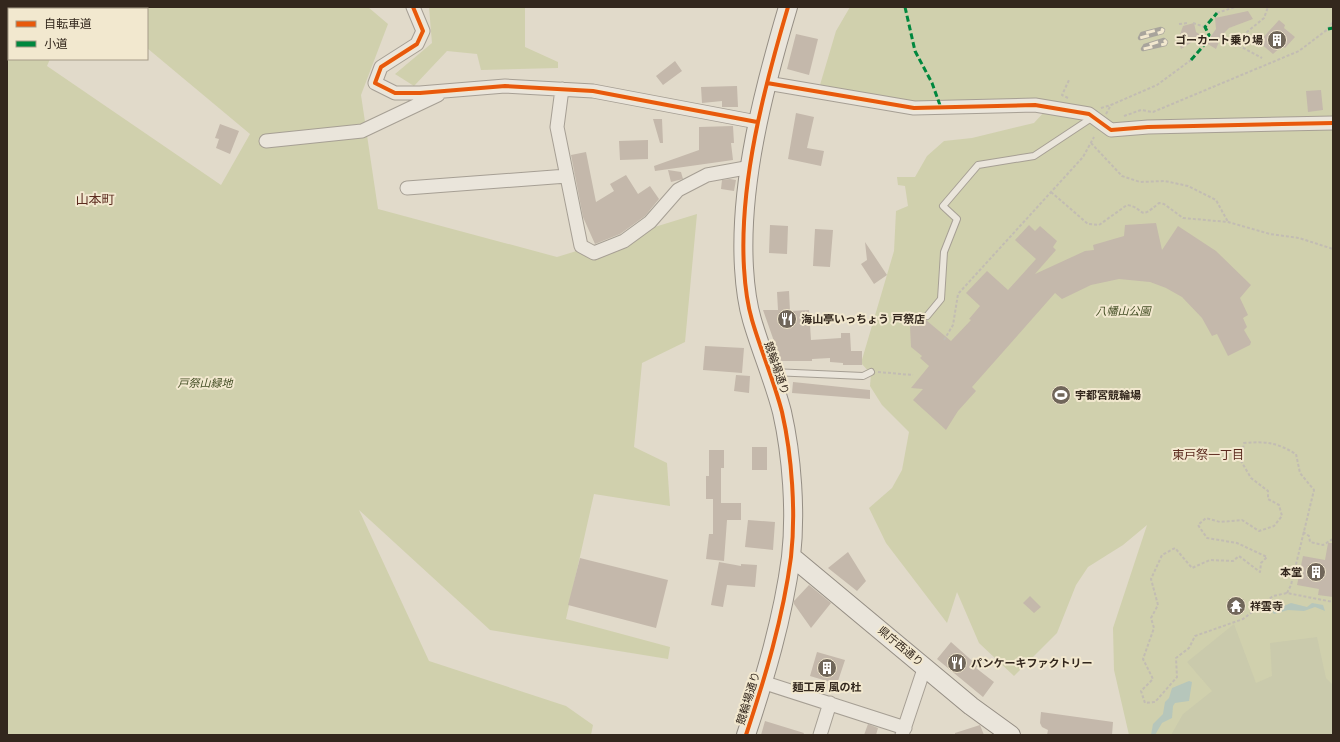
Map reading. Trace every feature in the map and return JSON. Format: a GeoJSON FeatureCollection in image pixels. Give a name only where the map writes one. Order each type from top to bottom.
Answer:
{"type":"FeatureCollection","features":[{"type":"Feature","properties":{"kind":"street"},"geometry":{"type":"LineString","coordinates":[[413,7],[423,31],[417,44],[381,67],[375,83],[395,93],[420,94],[505,86],[593,91],[746,122],[757,122]]}},
{"type":"Feature","properties":{"kind":"street","name":"競輪場通り"},"geometry":{"type":"LineString","coordinates":[[746,735],[778,622],[791,556],[792,492],[786,435],[782,412],[751,317],[744,268],[745,228],[757,122],[788,7]]}},
{"type":"Feature","properties":{"kind":"street"},"geometry":{"type":"LineString","coordinates":[[767,83],[914,108],[1035,105],[1089,114],[1098,114],[1111,130],[1155,127],[1333,123]]}},
{"type":"Feature","properties":{"kind":"street"},"geometry":{"type":"LineString","coordinates":[[562,89],[557,127],[581,246],[594,253],[624,242],[650,222],[678,190],[707,175],[751,167]]}},
{"type":"Feature","properties":{"kind":"street"},"geometry":{"type":"LineString","coordinates":[[266,141],[362,131],[450,90]]}},
{"type":"Feature","properties":{"kind":"street"},"geometry":{"type":"LineString","coordinates":[[406,188],[567,176]]}},
{"type":"Feature","properties":{"kind":"street","name":"県庁西通り"},"geometry":{"type":"LineString","coordinates":[[791,556],[925,666],[971,706],[1009,734]]}},
{"type":"Feature","properties":{"kind":"street"},"geometry":{"type":"LineString","coordinates":[[762,682],[830,704],[904,731],[925,666]]}},
{"type":"Feature","properties":{"kind":"street"},"geometry":{"type":"LineString","coordinates":[[820,735],[830,704]]}},
{"type":"Feature","properties":{"kind":"lane"},"geometry":{"type":"LineString","coordinates":[[927,316],[942,299],[944,252],[957,219],[943,206],[978,166],[1034,156],[1098,114]]}},
{"type":"Feature","properties":{"kind":"lane"},"geometry":{"type":"LineString","coordinates":[[769,372],[863,376],[871,372]]}},
{"type":"Feature","properties":{"kind":"path"},"geometry":{"type":"LineString","coordinates":[[1217,13],[1235,7]]}},
{"type":"Feature","properties":{"kind":"path"},"geometry":{"type":"LineString","coordinates":[[1240,46],[1248,32],[1264,18],[1268,7]]}},
{"type":"Feature","properties":{"kind":"path"},"geometry":{"type":"LineString","coordinates":[[1123,117],[1141,110],[1153,112],[1299,51],[1328,29],[1333,22]]}},
{"type":"Feature","properties":{"kind":"path"},"geometry":{"type":"LineString","coordinates":[[1179,24],[1188,23]]}},
{"type":"Feature","properties":{"kind":"path"},"geometry":{"type":"LineString","coordinates":[[1193,23],[1205,27]]}},
{"type":"Feature","properties":{"kind":"path"},"geometry":{"type":"LineString","coordinates":[[1234,43],[1262,58]]}},
{"type":"Feature","properties":{"kind":"path"},"geometry":{"type":"LineString","coordinates":[[1098,114],[1100,108],[1111,105],[1157,85],[1191,60]]}},
{"type":"Feature","properties":{"kind":"path"},"geometry":{"type":"LineString","coordinates":[[1069,80],[1062,95],[1075,100]]}},
{"type":"Feature","properties":{"kind":"path"},"geometry":{"type":"LineString","coordinates":[[1098,114],[1111,105]]}},
{"type":"Feature","properties":{"kind":"path"},"geometry":{"type":"LineString","coordinates":[[944,340],[953,325],[958,294],[1083,157],[1094,137]]}},
{"type":"Feature","properties":{"kind":"path"},"geometry":{"type":"LineString","coordinates":[[1091,142],[1122,176],[1140,182],[1165,181],[1188,186],[1216,200],[1228,222]]}},
{"type":"Feature","properties":{"kind":"path"},"geometry":{"type":"LineString","coordinates":[[1051,192],[1088,224],[1099,226],[1127,205],[1142,213],[1148,213],[1159,203],[1164,204],[1183,218],[1228,222],[1270,234],[1299,238],[1333,249]]}},
{"type":"Feature","properties":{"kind":"path"},"geometry":{"type":"LineString","coordinates":[[871,372],[913,375]]}},
{"type":"Feature","properties":{"kind":"path"},"geometry":{"type":"LineString","coordinates":[[1287,593],[1291,585],[1314,490],[1300,473],[1296,454],[1281,445],[1263,441],[1244,443],[1241,461],[1251,478],[1268,491],[1268,498],[1279,505],[1282,516],[1274,526],[1259,531],[1242,520],[1220,522],[1206,518],[1198,525],[1207,538],[1237,543],[1267,557],[1261,564],[1260,572],[1239,556],[1233,562],[1210,560],[1192,568],[1175,548],[1162,555],[1150,579],[1158,605],[1151,618],[1154,628],[1143,659],[1153,679],[1141,691],[1145,703],[1155,702],[1177,677],[1176,658],[1189,648],[1195,636],[1243,619],[1273,596],[1287,593],[1333,602]]}},
{"type":"Feature","properties":{"kind":"path"},"geometry":{"type":"LineString","coordinates":[[1303,532],[1309,536],[1310,542],[1323,545],[1333,539]]}},
{"type":"Feature","properties":{"kind":"green space","name":"戸祭山緑地"},"geometry":{"type":"Polygon","coordinates":[[[7,7],[82,7],[8,8],[8,60],[50,60],[47,66],[221,185],[250,134],[148,49],[148,8],[101,7],[368,7],[388,24],[361,95],[378,209],[557,257],[697,214],[685,342],[642,363],[634,447],[667,463],[670,506],[594,494],[566,619],[670,647],[668,659],[490,630],[359,510],[429,661],[566,706],[593,725],[591,735],[7,735],[7,7]]]}},
{"type":"Feature","properties":{"kind":"green space"},"geometry":{"type":"Polygon","coordinates":[[[429,7],[525,7],[525,47],[558,62],[558,68],[481,70],[477,54],[447,51],[414,86],[395,74],[432,43],[429,7]]]}},
{"type":"Feature","properties":{"kind":"green space","name":"八幡山公園"},"geometry":{"type":"Polygon","coordinates":[[[850,7],[1333,7],[1333,735],[1129,735],[1114,670],[1113,628],[1147,525],[1123,545],[1088,567],[1076,585],[1057,633],[1014,676],[979,643],[957,592],[947,623],[886,543],[869,508],[892,488],[902,470],[909,432],[882,405],[870,386],[871,374],[861,363],[894,251],[896,211],[908,206],[905,186],[898,185],[897,177],[915,177],[927,156],[944,141],[972,138],[1034,123],[1045,111],[1047,100],[918,106],[820,85],[836,31],[850,7]]]}},
{"type":"Feature","properties":{"kind":"green space"},"geometry":{"type":"Polygon","coordinates":[[[1234,624],[1256,683],[1272,676],[1270,643],[1317,637],[1326,678],[1333,685],[1333,735],[1171,735],[1183,714],[1212,691],[1187,662],[1234,624]]]}},
{"type":"Feature","properties":{"kind":"shaded area"},"geometry":{"type":"Polygon","coordinates":[[[1291,603],[1307,607],[1312,603],[1323,605],[1325,611],[1315,607],[1304,611],[1288,610],[1274,614],[1272,611],[1291,603]]]}},
{"type":"Feature","properties":{"kind":"shaded area"},"geometry":{"type":"Polygon","coordinates":[[[1189,681],[1192,682],[1189,701],[1175,703],[1173,706],[1172,718],[1162,723],[1155,735],[1151,735],[1153,724],[1163,714],[1165,702],[1169,698],[1172,688],[1189,681]]]}},
{"type":"Feature","properties":{"kind":"building"},"geometry":{"type":"Polygon","coordinates":[[[1248,11],[1253,19],[1229,28],[1222,35],[1216,49],[1206,43],[1216,29],[1215,18],[1248,11]]]}},
{"type":"Feature","properties":{"kind":"building","name":"ゴーカート乗り場"},"geometry":{"type":"Polygon","coordinates":[[[1279,20],[1285,25],[1284,28],[1295,37],[1285,48],[1282,46],[1273,54],[1259,42],[1279,20]]]}},
{"type":"Feature","properties":{"kind":"building"},"geometry":{"type":"Polygon","coordinates":[[[1194,23],[1196,32],[1202,36],[1181,49],[1180,46],[1176,46],[1183,26],[1194,23]]]}},
{"type":"Feature","properties":{"kind":"building"},"geometry":{"type":"Polygon","coordinates":[[[796,34],[818,39],[809,75],[787,69],[796,34]]]}},
{"type":"Feature","properties":{"kind":"building"},"geometry":{"type":"Polygon","coordinates":[[[675,61],[682,71],[663,85],[656,76],[675,61]]]}},
{"type":"Feature","properties":{"kind":"building"},"geometry":{"type":"Polygon","coordinates":[[[737,86],[738,107],[722,107],[722,101],[702,103],[701,87],[737,86]]]}},
{"type":"Feature","properties":{"kind":"building"},"geometry":{"type":"Polygon","coordinates":[[[1321,90],[1323,110],[1308,112],[1306,91],[1321,90]]]}},
{"type":"Feature","properties":{"kind":"building"},"geometry":{"type":"Polygon","coordinates":[[[796,113],[814,117],[807,148],[824,151],[821,166],[788,159],[796,113]]]}},
{"type":"Feature","properties":{"kind":"building"},"geometry":{"type":"Polygon","coordinates":[[[653,119],[662,119],[663,143],[660,143],[653,119]]]}},
{"type":"Feature","properties":{"kind":"building"},"geometry":{"type":"Polygon","coordinates":[[[220,124],[239,131],[230,154],[216,148],[219,139],[215,138],[220,124]]]}},
{"type":"Feature","properties":{"kind":"building"},"geometry":{"type":"Polygon","coordinates":[[[733,126],[734,143],[731,143],[733,160],[655,171],[654,166],[699,150],[699,127],[733,126]]]}},
{"type":"Feature","properties":{"kind":"building"},"geometry":{"type":"Polygon","coordinates":[[[648,140],[648,159],[620,160],[619,141],[648,140]]]}},
{"type":"Feature","properties":{"kind":"building"},"geometry":{"type":"Polygon","coordinates":[[[586,152],[596,202],[614,191],[610,184],[626,175],[638,194],[650,186],[659,199],[645,216],[620,234],[595,244],[583,217],[571,155],[586,152]]]}},
{"type":"Feature","properties":{"kind":"building"},"geometry":{"type":"Polygon","coordinates":[[[668,170],[681,172],[683,179],[671,182],[668,170]]]}},
{"type":"Feature","properties":{"kind":"building"},"geometry":{"type":"Polygon","coordinates":[[[722,180],[736,180],[734,191],[721,189],[722,180]]]}},
{"type":"Feature","properties":{"kind":"building"},"geometry":{"type":"Polygon","coordinates":[[[1156,223],[1162,250],[1178,226],[1216,251],[1251,285],[1240,298],[1248,315],[1243,318],[1247,327],[1244,330],[1251,342],[1250,345],[1228,356],[1217,334],[1212,336],[1202,318],[1182,297],[1166,288],[1150,282],[1119,279],[1091,285],[1062,299],[1055,293],[972,387],[976,391],[958,411],[946,430],[913,400],[923,389],[911,388],[929,366],[920,358],[922,356],[911,347],[910,327],[920,315],[951,341],[971,320],[969,319],[980,306],[966,293],[987,271],[1008,290],[1036,259],[1015,240],[1029,225],[1035,231],[1040,226],[1057,241],[1053,247],[1056,250],[1035,274],[1085,251],[1094,250],[1093,245],[1124,236],[1125,225],[1156,223]]]}},
{"type":"Feature","properties":{"kind":"building"},"geometry":{"type":"Polygon","coordinates":[[[770,225],[788,226],[787,254],[769,253],[770,225]]]}},
{"type":"Feature","properties":{"kind":"building"},"geometry":{"type":"Polygon","coordinates":[[[815,229],[833,230],[830,267],[813,266],[815,229]]]}},
{"type":"Feature","properties":{"kind":"building"},"geometry":{"type":"Polygon","coordinates":[[[865,242],[887,275],[874,284],[861,264],[867,260],[865,242]]]}},
{"type":"Feature","properties":{"kind":"building"},"geometry":{"type":"Polygon","coordinates":[[[789,291],[790,311],[809,310],[811,340],[841,338],[841,333],[850,333],[851,351],[862,351],[862,365],[843,365],[843,363],[830,362],[830,358],[812,359],[812,361],[781,361],[763,310],[778,310],[777,292],[789,291]]]}},
{"type":"Feature","properties":{"kind":"building"},"geometry":{"type":"Polygon","coordinates":[[[705,346],[744,348],[742,373],[703,370],[705,346]]]}},
{"type":"Feature","properties":{"kind":"building"},"geometry":{"type":"Polygon","coordinates":[[[736,375],[750,376],[749,393],[734,391],[736,375]]]}},
{"type":"Feature","properties":{"kind":"building"},"geometry":{"type":"Polygon","coordinates":[[[793,382],[870,390],[870,399],[792,393],[793,382]]]}},
{"type":"Feature","properties":{"kind":"building"},"geometry":{"type":"Polygon","coordinates":[[[752,447],[767,447],[767,470],[752,470],[752,447]]]}},
{"type":"Feature","properties":{"kind":"building"},"geometry":{"type":"Polygon","coordinates":[[[709,450],[724,450],[724,468],[721,468],[721,503],[741,503],[741,520],[727,520],[724,561],[706,559],[709,534],[713,534],[713,499],[706,499],[706,476],[709,476],[709,450]]]}},
{"type":"Feature","properties":{"kind":"building"},"geometry":{"type":"Polygon","coordinates":[[[748,520],[775,522],[773,550],[745,547],[748,520]]]}},
{"type":"Feature","properties":{"kind":"building","name":"本堂"},"geometry":{"type":"Polygon","coordinates":[[[1328,543],[1333,543],[1333,597],[1318,595],[1319,589],[1297,585],[1303,556],[1325,560],[1328,543]]]}},
{"type":"Feature","properties":{"kind":"building"},"geometry":{"type":"Polygon","coordinates":[[[848,552],[866,581],[857,591],[828,568],[848,552]]]}},
{"type":"Feature","properties":{"kind":"building"},"geometry":{"type":"Polygon","coordinates":[[[580,558],[668,580],[656,628],[568,605],[580,558]]]}},
{"type":"Feature","properties":{"kind":"building"},"geometry":{"type":"Polygon","coordinates":[[[719,562],[741,566],[741,564],[757,565],[755,587],[727,585],[723,607],[711,605],[719,562]]]}},
{"type":"Feature","properties":{"kind":"building"},"geometry":{"type":"Polygon","coordinates":[[[809,585],[831,603],[811,628],[794,604],[794,601],[809,585]]]}},
{"type":"Feature","properties":{"kind":"building"},"geometry":{"type":"Polygon","coordinates":[[[1030,596],[1041,607],[1034,613],[1023,603],[1030,596]]]}},
{"type":"Feature","properties":{"kind":"building","name":"パンケーキファクトリー"},"geometry":{"type":"Polygon","coordinates":[[[951,642],[978,666],[976,668],[994,682],[983,697],[937,659],[951,642]]]}},
{"type":"Feature","properties":{"kind":"building","name":"麺工房 風の杜"},"geometry":{"type":"Polygon","coordinates":[[[817,652],[845,660],[837,684],[810,676],[817,652]]]}},
{"type":"Feature","properties":{"kind":"building"},"geometry":{"type":"Polygon","coordinates":[[[1041,712],[1113,722],[1112,735],[1047,735],[1048,730],[1042,727],[1040,723],[1041,712]]]}},
{"type":"Feature","properties":{"kind":"building"},"geometry":{"type":"Polygon","coordinates":[[[765,721],[804,733],[803,735],[761,735],[765,721]]]}},
{"type":"Feature","properties":{"kind":"building"},"geometry":{"type":"Polygon","coordinates":[[[868,724],[878,728],[876,735],[864,735],[868,724]]]}},
{"type":"Feature","properties":{"kind":"building"},"geometry":{"type":"Polygon","coordinates":[[[980,725],[984,735],[955,735],[955,733],[980,725]]]}},
{"type":"Feature","properties":{"kind":"railway"},"geometry":{"type":"LineString","coordinates":[[1161,29],[1163,30],[1162,32],[1140,38],[1142,34],[1161,29]]}},
{"type":"Feature","properties":{"kind":"railway"},"geometry":{"type":"LineString","coordinates":[[1164,40],[1166,42],[1165,44],[1143,49],[1145,46],[1164,40]]}},
{"type":"Feature","properties":{"kind":"marked path"},"geometry":{"type":"LineString","coordinates":[[905,7],[915,51],[932,83],[941,108]]}},
{"type":"Feature","properties":{"kind":"marked path"},"geometry":{"type":"LineString","coordinates":[[1191,60],[1205,44],[1209,35],[1205,27],[1217,13]]}},
{"type":"Feature","properties":{"kind":"marked path"},"geometry":{"type":"LineString","coordinates":[[1328,29],[1333,28]]}},
{"type":"Feature","properties":{"kind":"cycle path"},"geometry":{"type":"LineString","coordinates":[[413,7],[423,31],[417,44],[381,67],[375,83],[395,93],[420,93],[505,86],[593,91],[757,122]]}},
{"type":"Feature","properties":{"kind":"cycle path"},"geometry":{"type":"LineString","coordinates":[[746,735],[760,692],[778,625],[788,580],[792,540],[793,503],[791,466],[788,447],[779,400],[752,320],[746,294],[743,236],[749,169],[755,136],[770,70],[788,7]]}},
{"type":"Feature","properties":{"kind":"cycle path"},"geometry":{"type":"LineString","coordinates":[[767,83],[914,108],[1035,105],[1089,114],[1111,130],[1148,127],[1333,123]]}},
{"type":"Feature","properties":{"kind":"place","name":"ゴーカート乗り場"},"geometry":{"type":"Point","coordinates":[1277,40]}},
{"type":"Feature","properties":{"kind":"place","name":"海山亭いっちょう 戸祭店"},"geometry":{"type":"Point","coordinates":[787,319]}},
{"type":"Feature","properties":{"kind":"place","name":"宇都宮競輪場"},"geometry":{"type":"Point","coordinates":[1061,395]}},
{"type":"Feature","properties":{"kind":"place","name":"本堂"},"geometry":{"type":"Point","coordinates":[1316,572]}},
{"type":"Feature","properties":{"kind":"place","name":"祥雲寺"},"geometry":{"type":"Point","coordinates":[1236,606]}},
{"type":"Feature","properties":{"kind":"place","name":"パンケーキファクトリー"},"geometry":{"type":"Point","coordinates":[957,663]}},
{"type":"Feature","properties":{"kind":"place","name":"麺工房 風の杜"},"geometry":{"type":"Point","coordinates":[827,668]}},
{"type":"Feature","properties":{"kind":"district","name":"山本町"},"geometry":{"type":"Point","coordinates":[95,199]}},
{"type":"Feature","properties":{"kind":"district","name":"東戸祭一丁目"},"geometry":{"type":"Point","coordinates":[1208,455]}}]}
